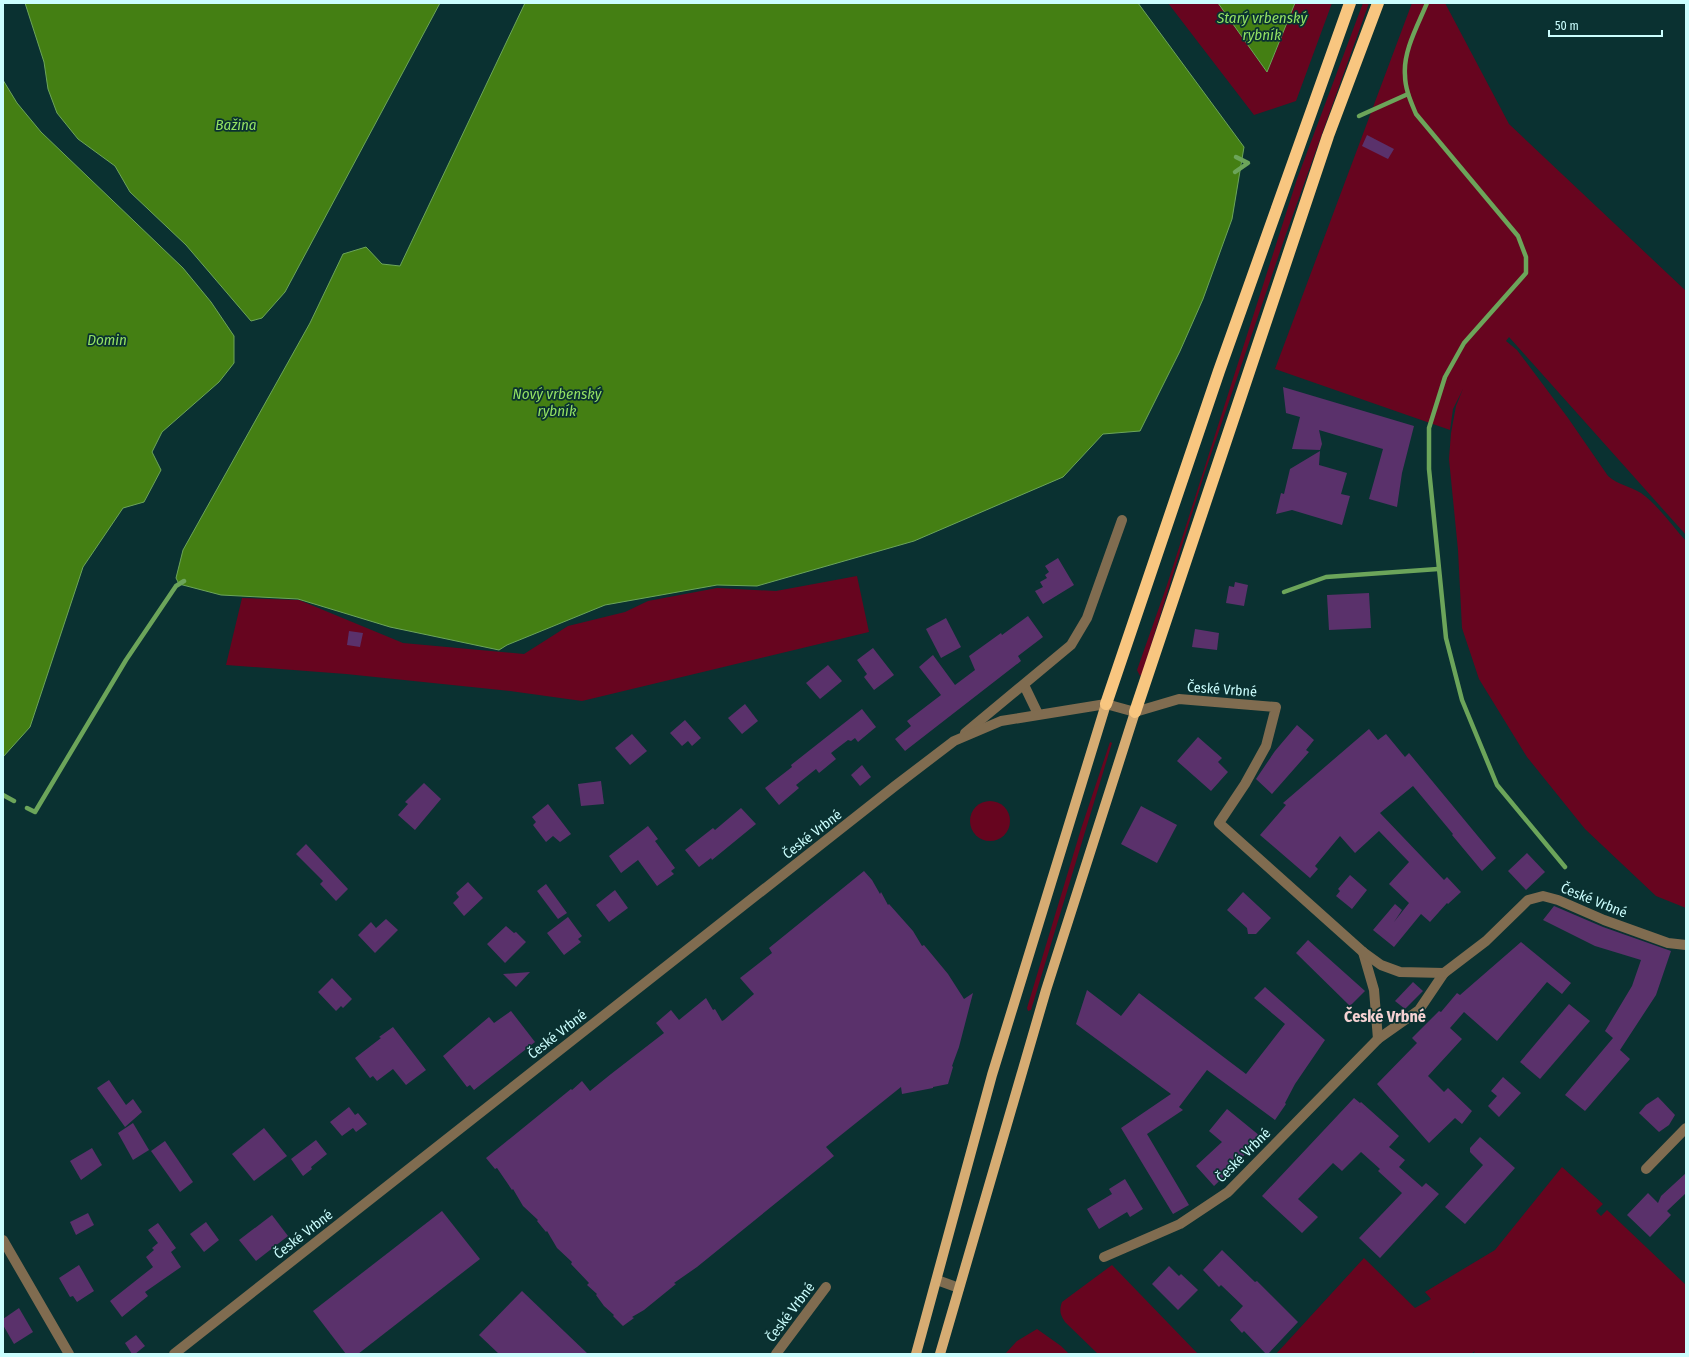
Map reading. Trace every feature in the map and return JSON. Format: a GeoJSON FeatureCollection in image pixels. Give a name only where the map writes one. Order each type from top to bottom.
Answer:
{"type":"FeatureCollection","features":[{"type":"Feature","properties":{"kind":"highway"},"geometry":{"type":"LineString","coordinates":[[1106,704],[1222,363],[1350,3]]}},
{"type":"Feature","properties":{"kind":"highway"},"geometry":{"type":"LineString","coordinates":[[1135,712],[1326,144],[1378,3]]}},
{"type":"Feature","properties":{"kind":"main road"},"geometry":{"type":"LineString","coordinates":[[916,1354],[992,1075],[1106,704]]}},
{"type":"Feature","properties":{"kind":"main road"},"geometry":{"type":"LineString","coordinates":[[940,1354],[1046,990],[1135,712]]}},
{"type":"Feature","properties":{"kind":"street"},"geometry":{"type":"LineString","coordinates":[[954,741],[1071,645],[1087,618],[1122,520]]}},
{"type":"Feature","properties":{"kind":"street"},"geometry":{"type":"LineString","coordinates":[[1024,685],[1038,714]]}},
{"type":"Feature","properties":{"kind":"street","name":"České Vrbné"},"geometry":{"type":"LineString","coordinates":[[174,1354],[895,786],[954,741],[1001,721],[1106,704],[1135,712],[1179,699],[1276,707],[1266,746],[1245,784],[1219,823],[1363,952],[1381,965],[1400,972],[1444,973]]}},
{"type":"Feature","properties":{"kind":"street","name":"České Vrbné"},"geometry":{"type":"LineString","coordinates":[[1104,1257],[1180,1224],[1228,1192],[1378,1040],[1419,1010],[1444,973],[1486,941],[1528,900],[1543,896],[1558,900],[1604,920],[1668,943],[1686,945]]}},
{"type":"Feature","properties":{"kind":"street"},"geometry":{"type":"LineString","coordinates":[[1363,952],[1374,990],[1378,1040]]}},
{"type":"Feature","properties":{"kind":"street"},"geometry":{"type":"LineString","coordinates":[[1646,1170],[1686,1128]]}},
{"type":"Feature","properties":{"kind":"street"},"geometry":{"type":"LineString","coordinates":[[3,1240],[69,1354]]}},
{"type":"Feature","properties":{"kind":"street"},"geometry":{"type":"LineString","coordinates":[[937,1280],[959,1288]]}},
{"type":"Feature","properties":{"kind":"street","name":"České Vrbné"},"geometry":{"type":"LineString","coordinates":[[776,1354],[826,1287]]}},
{"type":"Feature","properties":{"kind":"shaded area"},"geometry":{"type":"Polygon","coordinates":[[[1168,3],[1218,3],[1267,72],[1295,3],[1332,3],[1296,101],[1254,115],[1168,3]]]}},
{"type":"Feature","properties":{"kind":"shaded area"},"geometry":{"type":"Polygon","coordinates":[[[1363,3],[1369,3],[1286,234],[1205,472],[1142,674],[1140,676],[1137,670],[1167,585],[1297,179],[1363,3]]]}},
{"type":"Feature","properties":{"kind":"shaded area"},"geometry":{"type":"Polygon","coordinates":[[[1412,3],[1445,3],[1509,124],[1686,291],[1686,535],[1509,337],[1506,341],[1517,350],[1568,418],[1608,476],[1641,493],[1647,498],[1686,541],[1686,908],[1656,896],[1585,829],[1527,757],[1479,679],[1462,628],[1458,550],[1449,459],[1451,433],[1456,406],[1463,389],[1453,409],[1450,430],[1275,369],[1412,3]]]}},
{"type":"Feature","properties":{"kind":"shaded area"},"geometry":{"type":"Polygon","coordinates":[[[857,576],[869,632],[582,701],[510,691],[346,674],[226,665],[242,598],[299,600],[403,643],[524,654],[568,626],[625,612],[648,601],[717,588],[776,591],[857,576]]]}},
{"type":"Feature","properties":{"kind":"shaded area"},"geometry":{"type":"Polygon","coordinates":[[[1110,742],[1112,743],[1031,1010],[1028,1011],[1027,1008],[1081,829],[1110,742]]]}},
{"type":"Feature","properties":{"kind":"shaded area"},"geometry":{"type":"Polygon","coordinates":[[[994,801],[1001,804],[1007,810],[1010,821],[1009,829],[1001,838],[994,841],[986,841],[979,838],[971,829],[970,817],[973,810],[982,802],[994,801]]]}},
{"type":"Feature","properties":{"kind":"shaded area"},"geometry":{"type":"Polygon","coordinates":[[[1562,1167],[1603,1204],[1596,1211],[1601,1216],[1607,1210],[1686,1285],[1686,1354],[1473,1354],[1475,1351],[1471,1354],[1276,1354],[1364,1258],[1415,1308],[1431,1299],[1425,1292],[1495,1250],[1562,1167]]]}},
{"type":"Feature","properties":{"kind":"shaded area"},"geometry":{"type":"Polygon","coordinates":[[[1112,1265],[1198,1354],[1098,1354],[1065,1322],[1060,1312],[1062,1302],[1112,1265]]]}},
{"type":"Feature","properties":{"kind":"shaded area"},"geometry":{"type":"Polygon","coordinates":[[[1037,1329],[1061,1346],[1069,1354],[1005,1354],[1017,1341],[1037,1329]]]}},
{"type":"Feature","properties":{"kind":"water","name":"Bažina"},"geometry":{"type":"Polygon","coordinates":[[[25,3],[440,3],[285,292],[262,318],[251,321],[186,245],[130,192],[115,166],[78,139],[57,113],[48,89],[44,62],[25,3]]]}},
{"type":"Feature","properties":{"kind":"water","name":"Nový vrbenský rybník"},"geometry":{"type":"Polygon","coordinates":[[[525,3],[1138,3],[1244,147],[1232,219],[1203,299],[1180,351],[1140,431],[1103,434],[1063,477],[914,541],[757,586],[717,585],[605,605],[507,645],[499,650],[390,627],[298,599],[221,595],[179,584],[176,578],[183,550],[310,323],[343,254],[366,247],[382,264],[400,266],[525,3]]]}},
{"type":"Feature","properties":{"kind":"water","name":"Starý vrbenský rybník"},"geometry":{"type":"Polygon","coordinates":[[[1218,3],[1295,3],[1267,72],[1218,3]]]}},
{"type":"Feature","properties":{"kind":"water","name":"Domin"},"geometry":{"type":"Polygon","coordinates":[[[3,80],[17,103],[41,132],[183,268],[211,302],[234,336],[234,363],[219,382],[162,432],[152,452],[161,470],[144,502],[123,508],[83,567],[30,727],[3,757],[3,80]]]}},
{"type":"Feature","properties":{"kind":"building"},"geometry":{"type":"Polygon","coordinates":[[[1367,135],[1394,149],[1388,159],[1362,146],[1367,135]]]}},
{"type":"Feature","properties":{"kind":"building"},"geometry":{"type":"Polygon","coordinates":[[[1283,387],[1414,426],[1402,473],[1397,507],[1369,499],[1383,449],[1319,430],[1322,444],[1320,450],[1292,449],[1300,417],[1286,413],[1283,387]]]}},
{"type":"Feature","properties":{"kind":"building"},"geometry":{"type":"Polygon","coordinates":[[[1320,451],[1319,465],[1347,473],[1341,494],[1350,496],[1342,525],[1292,510],[1276,514],[1281,493],[1284,494],[1290,469],[1320,451]]]}},
{"type":"Feature","properties":{"kind":"building"},"geometry":{"type":"Polygon","coordinates":[[[1058,558],[1074,585],[1043,604],[1035,591],[1043,587],[1040,582],[1047,578],[1045,575],[1049,572],[1045,566],[1058,558]]]}},
{"type":"Feature","properties":{"kind":"building"},"geometry":{"type":"Polygon","coordinates":[[[1235,582],[1248,585],[1244,606],[1226,603],[1229,586],[1234,587],[1235,582]]]}},
{"type":"Feature","properties":{"kind":"building"},"geometry":{"type":"Polygon","coordinates":[[[1369,593],[1371,628],[1329,630],[1327,595],[1369,593]]]}},
{"type":"Feature","properties":{"kind":"building"},"geometry":{"type":"Polygon","coordinates":[[[1028,616],[1043,637],[1018,656],[1021,661],[905,751],[895,739],[911,726],[907,721],[941,695],[919,667],[933,655],[955,685],[975,670],[969,656],[1028,616]]]}},
{"type":"Feature","properties":{"kind":"building"},"geometry":{"type":"Polygon","coordinates":[[[946,618],[961,647],[941,658],[926,629],[946,618]]]}},
{"type":"Feature","properties":{"kind":"building"},"geometry":{"type":"Polygon","coordinates":[[[1195,629],[1219,633],[1217,650],[1192,647],[1195,629]]]}},
{"type":"Feature","properties":{"kind":"building"},"geometry":{"type":"Polygon","coordinates":[[[349,631],[363,633],[360,647],[347,645],[349,631]]]}},
{"type":"Feature","properties":{"kind":"building"},"geometry":{"type":"Polygon","coordinates":[[[873,648],[894,675],[874,690],[864,677],[867,674],[857,660],[873,648]]]}},
{"type":"Feature","properties":{"kind":"building"},"geometry":{"type":"Polygon","coordinates":[[[828,665],[842,681],[820,699],[806,683],[828,665]]]}},
{"type":"Feature","properties":{"kind":"building"},"geometry":{"type":"Polygon","coordinates":[[[745,704],[758,721],[742,734],[728,718],[745,704]]]}},
{"type":"Feature","properties":{"kind":"building"},"geometry":{"type":"Polygon","coordinates":[[[862,709],[876,727],[858,742],[855,738],[851,741],[848,740],[831,753],[836,759],[819,773],[816,769],[796,785],[799,788],[779,805],[765,788],[792,767],[791,765],[862,709]]]}},
{"type":"Feature","properties":{"kind":"building"},"geometry":{"type":"Polygon","coordinates":[[[685,720],[701,738],[692,746],[688,741],[682,746],[670,733],[685,720]]]}},
{"type":"Feature","properties":{"kind":"building"},"geometry":{"type":"Polygon","coordinates":[[[1297,725],[1314,740],[1306,750],[1309,752],[1272,794],[1256,779],[1275,751],[1297,725]]]}},
{"type":"Feature","properties":{"kind":"building"},"geometry":{"type":"Polygon","coordinates":[[[1369,729],[1378,740],[1386,734],[1405,757],[1409,753],[1496,858],[1482,871],[1413,786],[1380,813],[1444,880],[1447,877],[1461,892],[1448,904],[1447,903],[1430,922],[1421,914],[1394,947],[1373,930],[1395,904],[1402,910],[1394,922],[1409,903],[1389,884],[1409,862],[1379,831],[1355,853],[1340,836],[1315,866],[1318,869],[1310,878],[1260,835],[1286,805],[1283,803],[1369,729]]]}},
{"type":"Feature","properties":{"kind":"building"},"geometry":{"type":"Polygon","coordinates":[[[632,734],[647,751],[630,765],[615,748],[632,734]]]}},
{"type":"Feature","properties":{"kind":"building"},"geometry":{"type":"Polygon","coordinates":[[[1198,737],[1222,758],[1218,762],[1228,772],[1211,791],[1177,761],[1198,737]]]}},
{"type":"Feature","properties":{"kind":"building"},"geometry":{"type":"Polygon","coordinates":[[[862,765],[871,777],[860,786],[851,775],[862,765]]]}},
{"type":"Feature","properties":{"kind":"building"},"geometry":{"type":"Polygon","coordinates":[[[601,781],[604,804],[581,806],[578,784],[601,781]]]}},
{"type":"Feature","properties":{"kind":"building"},"geometry":{"type":"Polygon","coordinates":[[[424,783],[441,799],[415,830],[398,815],[408,804],[405,802],[424,783]]]}},
{"type":"Feature","properties":{"kind":"building"},"geometry":{"type":"Polygon","coordinates":[[[548,804],[571,834],[560,842],[553,836],[546,842],[533,825],[536,822],[532,817],[548,804]]]}},
{"type":"Feature","properties":{"kind":"building"},"geometry":{"type":"Polygon","coordinates":[[[1141,806],[1177,825],[1157,863],[1121,844],[1141,806]]]}},
{"type":"Feature","properties":{"kind":"building"},"geometry":{"type":"Polygon","coordinates":[[[741,808],[756,824],[712,860],[711,858],[699,867],[685,850],[713,828],[715,830],[741,808]]]}},
{"type":"Feature","properties":{"kind":"building"},"geometry":{"type":"Polygon","coordinates":[[[648,826],[658,839],[655,841],[675,868],[671,871],[674,874],[657,886],[638,860],[621,873],[609,856],[648,826]]]}},
{"type":"Feature","properties":{"kind":"building"},"geometry":{"type":"Polygon","coordinates":[[[306,844],[348,889],[336,901],[320,884],[323,881],[296,854],[306,844]]]}},
{"type":"Feature","properties":{"kind":"building"},"geometry":{"type":"Polygon","coordinates":[[[1527,853],[1545,872],[1526,890],[1508,871],[1527,853]]]}},
{"type":"Feature","properties":{"kind":"building"},"geometry":{"type":"Polygon","coordinates":[[[864,871],[872,880],[880,894],[881,892],[888,905],[889,904],[913,931],[922,946],[924,945],[948,974],[964,999],[973,993],[948,1084],[902,1094],[901,1087],[826,1147],[834,1156],[697,1267],[674,1283],[676,1284],[644,1310],[632,1317],[634,1318],[623,1326],[604,1306],[596,1295],[597,1294],[587,1285],[589,1283],[571,1264],[572,1262],[557,1248],[547,1231],[546,1232],[537,1221],[538,1220],[523,1206],[513,1189],[512,1190],[497,1168],[495,1169],[486,1158],[582,1081],[590,1091],[664,1033],[656,1023],[671,1010],[679,1020],[706,998],[722,1021],[724,1020],[754,994],[740,978],[772,953],[769,948],[864,871]]]}},
{"type":"Feature","properties":{"kind":"building"},"geometry":{"type":"Polygon","coordinates":[[[1350,875],[1367,890],[1352,909],[1336,896],[1340,891],[1338,889],[1350,875]]]}},
{"type":"Feature","properties":{"kind":"building"},"geometry":{"type":"Polygon","coordinates":[[[468,882],[483,898],[464,916],[453,903],[459,897],[456,893],[468,882]]]}},
{"type":"Feature","properties":{"kind":"building"},"geometry":{"type":"Polygon","coordinates":[[[546,884],[567,913],[558,919],[537,891],[546,884]]]}},
{"type":"Feature","properties":{"kind":"building"},"geometry":{"type":"Polygon","coordinates":[[[615,890],[628,908],[609,922],[596,905],[615,890]]]}},
{"type":"Feature","properties":{"kind":"building"},"geometry":{"type":"Polygon","coordinates":[[[1243,892],[1271,918],[1256,934],[1248,934],[1247,928],[1227,910],[1243,892]]]}},
{"type":"Feature","properties":{"kind":"building"},"geometry":{"type":"Polygon","coordinates":[[[1554,906],[1603,927],[1671,951],[1656,995],[1620,1050],[1630,1059],[1585,1111],[1565,1095],[1613,1038],[1605,1031],[1632,986],[1641,960],[1595,946],[1543,920],[1554,906]]]}},
{"type":"Feature","properties":{"kind":"building"},"geometry":{"type":"Polygon","coordinates":[[[568,917],[582,936],[578,939],[581,942],[564,955],[547,933],[568,917]]]}},
{"type":"Feature","properties":{"kind":"building"},"geometry":{"type":"Polygon","coordinates":[[[386,919],[398,930],[375,953],[358,935],[371,922],[376,928],[386,919]]]}},
{"type":"Feature","properties":{"kind":"building"},"geometry":{"type":"Polygon","coordinates":[[[506,926],[514,933],[516,932],[526,942],[505,963],[487,944],[506,926]]]}},
{"type":"Feature","properties":{"kind":"building"},"geometry":{"type":"Polygon","coordinates":[[[1308,940],[1365,991],[1350,1006],[1296,953],[1308,940]]]}},
{"type":"Feature","properties":{"kind":"building"},"geometry":{"type":"Polygon","coordinates":[[[1521,942],[1571,983],[1562,994],[1547,982],[1497,1041],[1464,1012],[1450,1028],[1462,1039],[1428,1076],[1444,1092],[1448,1088],[1472,1111],[1462,1124],[1455,1118],[1429,1143],[1377,1084],[1417,1043],[1412,1038],[1439,1011],[1441,1012],[1457,993],[1460,995],[1521,942]]]}},
{"type":"Feature","properties":{"kind":"building"},"geometry":{"type":"Polygon","coordinates":[[[530,972],[516,987],[503,974],[530,972]]]}},
{"type":"Feature","properties":{"kind":"building"},"geometry":{"type":"Polygon","coordinates":[[[332,978],[352,999],[343,1008],[341,1006],[336,1011],[318,992],[332,978]]]}},
{"type":"Feature","properties":{"kind":"building"},"geometry":{"type":"Polygon","coordinates":[[[1413,982],[1423,991],[1405,1009],[1395,1001],[1413,982]]]}},
{"type":"Feature","properties":{"kind":"building"},"geometry":{"type":"Polygon","coordinates":[[[1265,987],[1325,1040],[1295,1084],[1285,1103],[1286,1104],[1275,1120],[1207,1070],[1179,1107],[1183,1110],[1147,1134],[1189,1205],[1173,1214],[1121,1128],[1171,1094],[1076,1024],[1087,990],[1121,1016],[1139,993],[1246,1074],[1285,1024],[1254,998],[1265,987]]]}},
{"type":"Feature","properties":{"kind":"building"},"geometry":{"type":"Polygon","coordinates":[[[1569,1004],[1590,1021],[1540,1079],[1520,1062],[1569,1004]]]}},
{"type":"Feature","properties":{"kind":"building"},"geometry":{"type":"Polygon","coordinates":[[[511,1011],[535,1042],[474,1090],[470,1085],[467,1087],[443,1056],[489,1017],[494,1023],[511,1011]]]}},
{"type":"Feature","properties":{"kind":"building"},"geometry":{"type":"Polygon","coordinates":[[[393,1027],[426,1070],[406,1085],[393,1069],[377,1081],[373,1076],[370,1078],[355,1058],[393,1027]]]}},
{"type":"Feature","properties":{"kind":"building"},"geometry":{"type":"Polygon","coordinates":[[[1503,1077],[1521,1093],[1499,1117],[1488,1106],[1497,1096],[1491,1091],[1503,1077]]]}},
{"type":"Feature","properties":{"kind":"building"},"geometry":{"type":"Polygon","coordinates":[[[109,1080],[126,1105],[133,1099],[142,1112],[125,1127],[97,1088],[109,1080]]]}},
{"type":"Feature","properties":{"kind":"building"},"geometry":{"type":"Polygon","coordinates":[[[1658,1097],[1675,1115],[1669,1125],[1659,1132],[1639,1113],[1646,1105],[1658,1097]]]}},
{"type":"Feature","properties":{"kind":"building"},"geometry":{"type":"Polygon","coordinates":[[[1354,1098],[1360,1103],[1361,1102],[1399,1136],[1389,1147],[1405,1160],[1399,1167],[1422,1187],[1426,1183],[1439,1194],[1380,1258],[1359,1238],[1402,1193],[1378,1171],[1380,1169],[1361,1152],[1342,1171],[1333,1163],[1298,1199],[1318,1217],[1302,1233],[1262,1196],[1354,1098]]]}},
{"type":"Feature","properties":{"kind":"building"},"geometry":{"type":"Polygon","coordinates":[[[349,1107],[355,1115],[358,1113],[367,1124],[356,1132],[353,1128],[342,1136],[330,1122],[349,1107]]]}},
{"type":"Feature","properties":{"kind":"building"},"geometry":{"type":"Polygon","coordinates":[[[1227,1109],[1260,1136],[1236,1165],[1214,1186],[1196,1166],[1222,1142],[1209,1131],[1227,1109]]]}},
{"type":"Feature","properties":{"kind":"building"},"geometry":{"type":"Polygon","coordinates":[[[133,1123],[149,1150],[133,1160],[118,1133],[133,1123]]]}},
{"type":"Feature","properties":{"kind":"building"},"geometry":{"type":"Polygon","coordinates":[[[264,1128],[287,1156],[254,1181],[232,1154],[264,1128]]]}},
{"type":"Feature","properties":{"kind":"building"},"geometry":{"type":"Polygon","coordinates":[[[1480,1137],[1515,1168],[1465,1224],[1445,1207],[1483,1165],[1470,1152],[1470,1148],[1480,1137]]]}},
{"type":"Feature","properties":{"kind":"building"},"geometry":{"type":"Polygon","coordinates":[[[316,1140],[327,1154],[311,1167],[312,1169],[303,1176],[291,1159],[316,1140]]]}},
{"type":"Feature","properties":{"kind":"building"},"geometry":{"type":"Polygon","coordinates":[[[165,1141],[193,1182],[180,1192],[151,1151],[165,1141]]]}},
{"type":"Feature","properties":{"kind":"building"},"geometry":{"type":"Polygon","coordinates":[[[92,1148],[102,1165],[81,1180],[70,1161],[92,1148]]]}},
{"type":"Feature","properties":{"kind":"building"},"geometry":{"type":"Polygon","coordinates":[[[1686,1173],[1686,1193],[1667,1211],[1671,1215],[1650,1237],[1627,1215],[1648,1193],[1658,1203],[1661,1196],[1686,1173]]]}},
{"type":"Feature","properties":{"kind":"building"},"geometry":{"type":"Polygon","coordinates":[[[1125,1179],[1143,1209],[1130,1217],[1127,1212],[1099,1229],[1087,1209],[1112,1194],[1109,1189],[1125,1179]]]}},
{"type":"Feature","properties":{"kind":"building"},"geometry":{"type":"Polygon","coordinates":[[[442,1211],[480,1259],[358,1354],[346,1354],[313,1311],[442,1211]]]}},
{"type":"Feature","properties":{"kind":"building"},"geometry":{"type":"Polygon","coordinates":[[[88,1213],[94,1225],[76,1235],[70,1222],[88,1213]]]}},
{"type":"Feature","properties":{"kind":"building"},"geometry":{"type":"Polygon","coordinates":[[[272,1215],[288,1236],[256,1261],[239,1240],[272,1215]]]}},
{"type":"Feature","properties":{"kind":"building"},"geometry":{"type":"Polygon","coordinates":[[[206,1222],[219,1240],[204,1252],[190,1234],[206,1222]]]}},
{"type":"Feature","properties":{"kind":"building"},"geometry":{"type":"Polygon","coordinates":[[[158,1223],[176,1248],[171,1252],[181,1267],[145,1292],[148,1296],[122,1317],[110,1301],[153,1267],[146,1257],[154,1250],[152,1248],[158,1243],[148,1230],[158,1223]]]}},
{"type":"Feature","properties":{"kind":"building"},"geometry":{"type":"Polygon","coordinates":[[[1222,1250],[1255,1282],[1257,1281],[1298,1322],[1268,1354],[1266,1354],[1244,1331],[1242,1333],[1230,1320],[1243,1306],[1221,1285],[1219,1287],[1203,1270],[1222,1250]]]}},
{"type":"Feature","properties":{"kind":"building"},"geometry":{"type":"Polygon","coordinates":[[[79,1265],[94,1291],[77,1302],[73,1296],[70,1297],[59,1278],[79,1265]]]}},
{"type":"Feature","properties":{"kind":"building"},"geometry":{"type":"Polygon","coordinates":[[[1169,1266],[1179,1276],[1181,1274],[1198,1290],[1178,1310],[1152,1284],[1169,1266]]]}},
{"type":"Feature","properties":{"kind":"building"},"geometry":{"type":"Polygon","coordinates":[[[522,1291],[588,1354],[499,1354],[479,1335],[522,1291]]]}},
{"type":"Feature","properties":{"kind":"building"},"geometry":{"type":"Polygon","coordinates":[[[19,1308],[33,1332],[14,1344],[3,1325],[3,1319],[19,1308]]]}},
{"type":"Feature","properties":{"kind":"building"},"geometry":{"type":"Polygon","coordinates":[[[136,1335],[145,1346],[135,1354],[132,1354],[125,1343],[136,1335]]]}},
{"type":"Feature","properties":{"kind":"waterway"},"geometry":{"type":"LineString","coordinates":[[1427,3],[1412,38],[1406,57],[1405,80],[1410,100],[1416,114],[1518,236],[1526,257],[1526,273],[1464,343],[1445,377],[1429,428],[1429,469],[1446,638],[1462,700],[1497,785],[1565,867]]}},
{"type":"Feature","properties":{"kind":"waterway"},"geometry":{"type":"LineString","coordinates":[[1359,116],[1408,94]]}},
{"type":"Feature","properties":{"kind":"waterway"},"geometry":{"type":"LineString","coordinates":[[1235,172],[1248,163],[1236,157]]}},
{"type":"Feature","properties":{"kind":"waterway"},"geometry":{"type":"LineString","coordinates":[[1284,592],[1326,577],[1438,569]]}},
{"type":"Feature","properties":{"kind":"waterway"},"geometry":{"type":"LineString","coordinates":[[27,808],[35,812],[126,660],[176,586],[184,581]]}},
{"type":"Feature","properties":{"kind":"waterway"},"geometry":{"type":"LineString","coordinates":[[3,795],[14,801]]}},
{"type":"Feature","properties":{"kind":"district","name":"České Vrbné"},"geometry":{"type":"Point","coordinates":[1385,1016]}}]}
